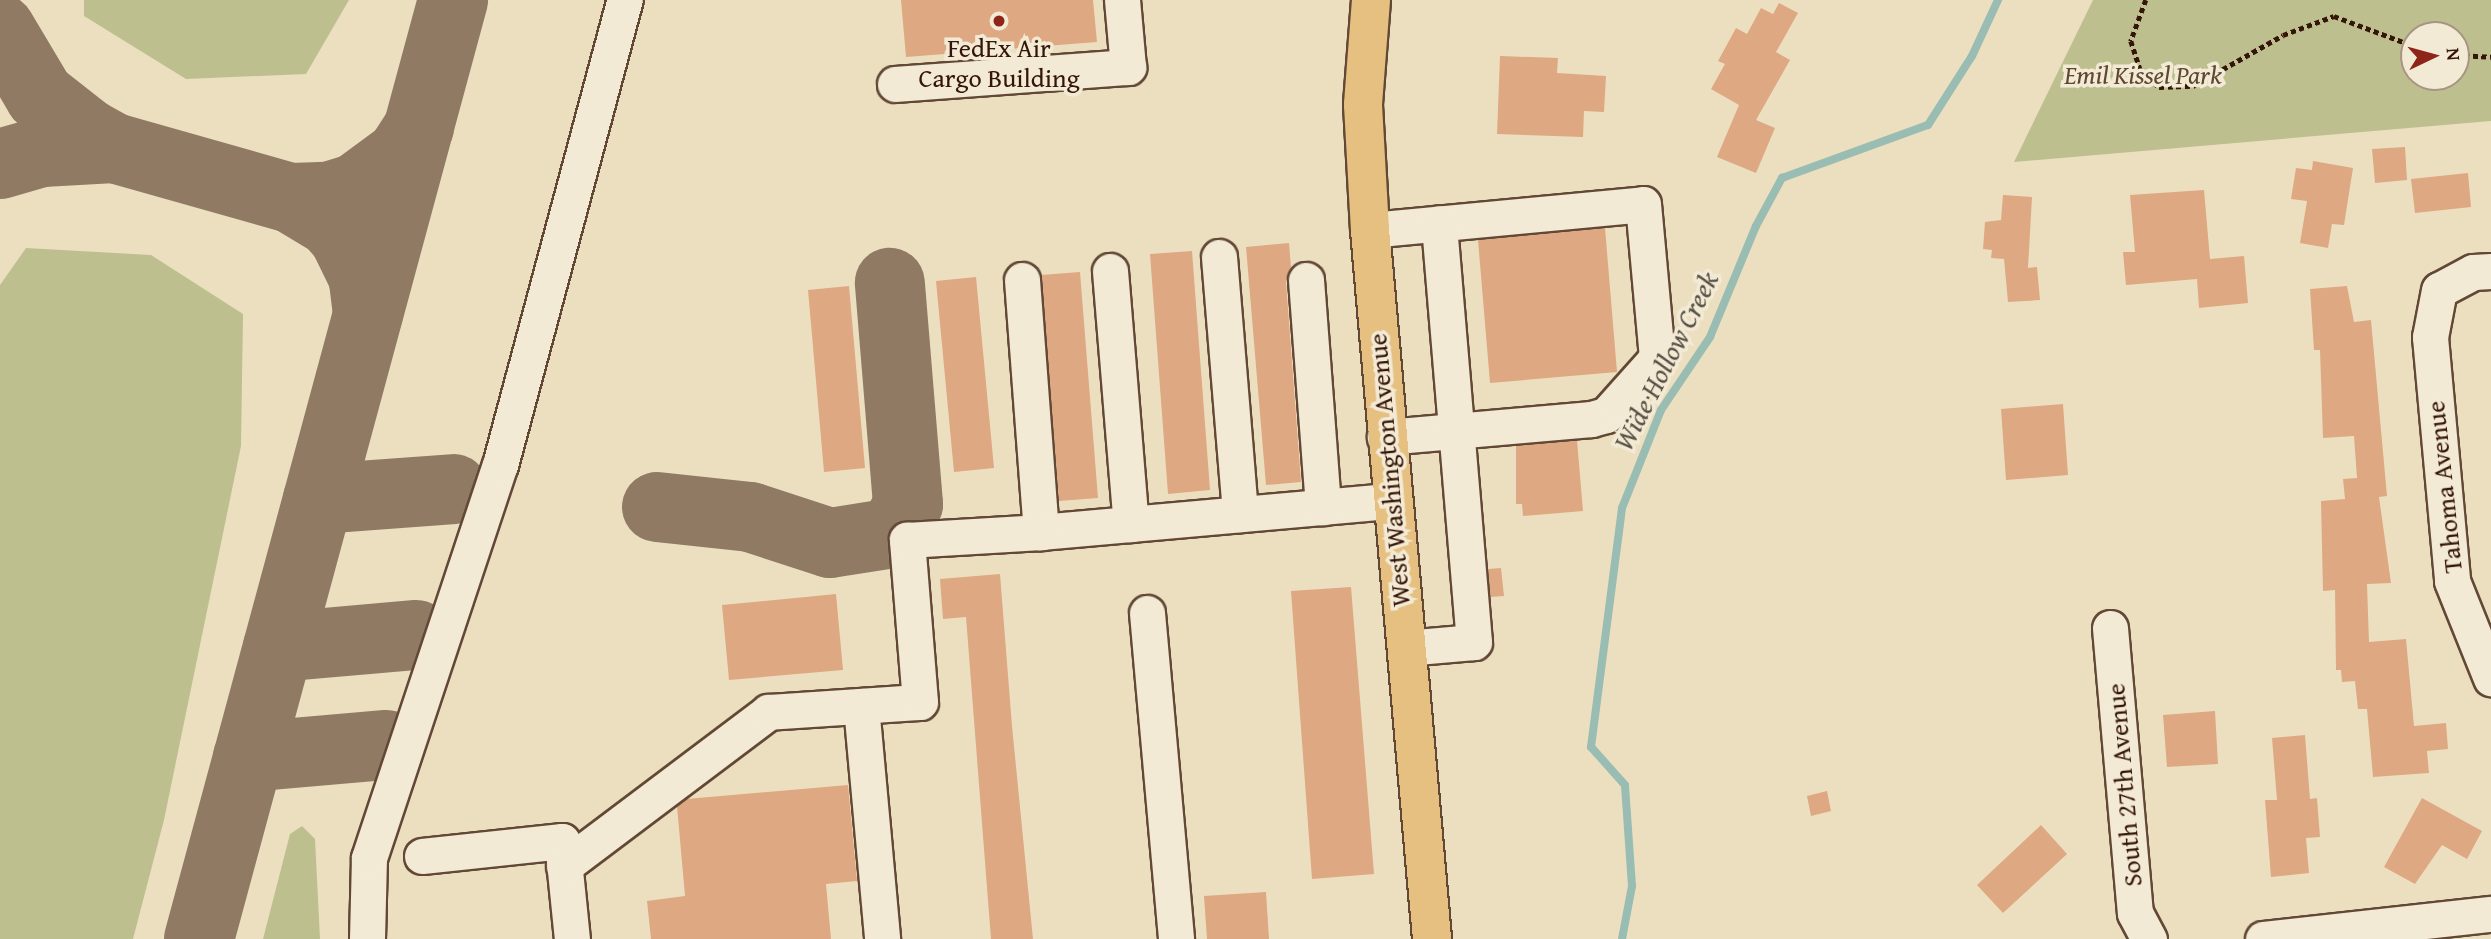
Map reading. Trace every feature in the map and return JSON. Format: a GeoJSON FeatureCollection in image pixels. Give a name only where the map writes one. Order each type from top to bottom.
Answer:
{"type":"FeatureCollection","features":[{"type":"Feature","properties":{"kind":"main road","name":"West Washington Avenue"},"geometry":{"type":"LineString","coordinates":[[1371,0],[1363,106],[1370,230],[1385,438],[1432,939]]}},
{"type":"Feature","properties":{"kind":"street"},"geometry":{"type":"LineString","coordinates":[[367,939],[369,858],[500,465],[625,0]]}},
{"type":"Feature","properties":{"kind":"street"},"geometry":{"type":"LineString","coordinates":[[895,84],[1128,67],[1122,0]]}},
{"type":"Feature","properties":{"kind":"street"},"geometry":{"type":"LineString","coordinates":[[1370,230],[1643,204],[1657,358],[1606,415],[1385,438]]}},
{"type":"Feature","properties":{"kind":"street"},"geometry":{"type":"LineString","coordinates":[[1405,648],[1474,642],[1439,223]]}},
{"type":"Feature","properties":{"kind":"street"},"geometry":{"type":"LineString","coordinates":[[1219,257],[1240,514]]}},
{"type":"Feature","properties":{"kind":"street"},"geometry":{"type":"LineString","coordinates":[[1110,271],[1132,524]]}},
{"type":"Feature","properties":{"kind":"street","name":"Tahoma Avenue"},"geometry":{"type":"LineString","coordinates":[[2491,271],[2473,272],[2439,290],[2430,337],[2452,581],[2491,678]]}},
{"type":"Feature","properties":{"kind":"street"},"geometry":{"type":"LineString","coordinates":[[1021,279],[1041,532]]}},
{"type":"Feature","properties":{"kind":"street"},"geometry":{"type":"LineString","coordinates":[[1306,280],[1323,507]]}},
{"type":"Feature","properties":{"kind":"street"},"geometry":{"type":"LineString","coordinates":[[564,866],[768,712],[920,702],[907,540],[1041,532],[1391,501]]}},
{"type":"Feature","properties":{"kind":"street"},"geometry":{"type":"LineString","coordinates":[[1147,613],[1176,939]]}},
{"type":"Feature","properties":{"kind":"street","name":"South 27th Avenue"},"geometry":{"type":"LineString","coordinates":[[2110,628],[2135,913],[2149,939]]}},
{"type":"Feature","properties":{"kind":"street"},"geometry":{"type":"LineString","coordinates":[[861,706],[882,939]]}},
{"type":"Feature","properties":{"kind":"street"},"geometry":{"type":"LineString","coordinates":[[422,856],[562,841],[572,939]]}},
{"type":"Feature","properties":{"kind":"street"},"geometry":{"type":"LineString","coordinates":[[2263,939],[2491,914]]}},
{"type":"Feature","properties":{"kind":"path"},"geometry":{"type":"LineString","coordinates":[[2146,0],[2131,41],[2141,71],[2159,87],[2193,86],[2283,35],[2334,16],[2400,41]]}},
{"type":"Feature","properties":{"kind":"path"},"geometry":{"type":"LineString","coordinates":[[2470,56],[2491,57]]}},
{"type":"Feature","properties":{"kind":"green space"},"geometry":{"type":"Polygon","coordinates":[[[84,0],[349,0],[306,74],[186,79],[84,16],[84,0]]]}},
{"type":"Feature","properties":{"kind":"green space","name":"Emil Kissel Park"},"geometry":{"type":"Polygon","coordinates":[[[2093,0],[2491,0],[2491,121],[2014,162],[2093,0]]]}},
{"type":"Feature","properties":{"kind":"green space"},"geometry":{"type":"Polygon","coordinates":[[[26,248],[151,255],[243,314],[241,446],[164,820],[133,939],[0,939],[0,285],[26,248]]]}},
{"type":"Feature","properties":{"kind":"green space"},"geometry":{"type":"Polygon","coordinates":[[[302,826],[315,839],[320,939],[263,939],[290,834],[302,826]]]}},
{"type":"Feature","properties":{"kind":"building","name":"FedEx Air Cargo Building"},"geometry":{"type":"Polygon","coordinates":[[[901,0],[1093,0],[1097,42],[906,57],[901,0]]]}},
{"type":"Feature","properties":{"kind":"building"},"geometry":{"type":"Polygon","coordinates":[[[1779,3],[1798,13],[1776,52],[1790,60],[1756,120],[1775,128],[1756,173],[1717,157],[1739,105],[1711,89],[1725,64],[1718,61],[1736,28],[1747,34],[1761,8],[1773,14],[1779,3]]]}},
{"type":"Feature","properties":{"kind":"building"},"geometry":{"type":"Polygon","coordinates":[[[1500,56],[1558,58],[1557,73],[1606,76],[1604,112],[1584,111],[1583,137],[1497,134],[1500,56]]]}},
{"type":"Feature","properties":{"kind":"building"},"geometry":{"type":"Polygon","coordinates":[[[2405,147],[2407,180],[2375,183],[2372,149],[2405,147]]]}},
{"type":"Feature","properties":{"kind":"building"},"geometry":{"type":"Polygon","coordinates":[[[2313,161],[2353,168],[2344,225],[2332,224],[2328,248],[2300,243],[2307,201],[2291,199],[2296,168],[2312,170],[2313,161]]]}},
{"type":"Feature","properties":{"kind":"building"},"geometry":{"type":"Polygon","coordinates":[[[2468,173],[2471,207],[2415,213],[2411,179],[2468,173]]]}},
{"type":"Feature","properties":{"kind":"building"},"geometry":{"type":"Polygon","coordinates":[[[2204,190],[2210,259],[2244,256],[2248,303],[2199,308],[2197,279],[2126,285],[2123,252],[2135,252],[2130,195],[2204,190]]]}},
{"type":"Feature","properties":{"kind":"building"},"geometry":{"type":"Polygon","coordinates":[[[2003,195],[2032,197],[2028,268],[2037,267],[2040,300],[2008,302],[2004,259],[1991,258],[1992,250],[1983,249],[1985,222],[2001,220],[2003,195]]]}},
{"type":"Feature","properties":{"kind":"building"},"geometry":{"type":"Polygon","coordinates":[[[1605,228],[1617,372],[1490,383],[1478,240],[1605,228]]]}},
{"type":"Feature","properties":{"kind":"building"},"geometry":{"type":"Polygon","coordinates":[[[1289,243],[1291,267],[1286,282],[1301,482],[1266,485],[1246,247],[1289,243]]]}},
{"type":"Feature","properties":{"kind":"building"},"geometry":{"type":"Polygon","coordinates":[[[1192,251],[1210,490],[1168,494],[1150,254],[1192,251]]]}},
{"type":"Feature","properties":{"kind":"building"},"geometry":{"type":"Polygon","coordinates":[[[1080,272],[1098,498],[1059,501],[1041,275],[1080,272]]]}},
{"type":"Feature","properties":{"kind":"building"},"geometry":{"type":"Polygon","coordinates":[[[976,277],[994,468],[954,472],[936,281],[976,277]]]}},
{"type":"Feature","properties":{"kind":"building"},"geometry":{"type":"Polygon","coordinates":[[[849,286],[865,468],[824,472],[808,290],[849,286]]]}},
{"type":"Feature","properties":{"kind":"building"},"geometry":{"type":"Polygon","coordinates":[[[2347,286],[2354,322],[2371,320],[2387,496],[2379,497],[2391,583],[2367,584],[2369,642],[2406,639],[2414,726],[2446,723],[2448,749],[2427,751],[2429,773],[2373,777],[2367,709],[2358,709],[2355,681],[2342,682],[2341,670],[2336,670],[2335,590],[2323,591],[2321,501],[2345,499],[2343,479],[2357,478],[2354,436],[2323,438],[2320,350],[2314,350],[2310,289],[2347,286]]]}},
{"type":"Feature","properties":{"kind":"building"},"geometry":{"type":"Polygon","coordinates":[[[2063,404],[2068,475],[2006,480],[2001,409],[2063,404]]]}},
{"type":"Feature","properties":{"kind":"building"},"geometry":{"type":"Polygon","coordinates":[[[1577,440],[1583,511],[1523,516],[1522,504],[1516,504],[1516,446],[1577,440]]]}},
{"type":"Feature","properties":{"kind":"building"},"geometry":{"type":"Polygon","coordinates":[[[1501,568],[1504,596],[1490,597],[1488,569],[1501,568]]]}},
{"type":"Feature","properties":{"kind":"building"},"geometry":{"type":"Polygon","coordinates":[[[1000,574],[1033,939],[991,939],[966,617],[943,619],[940,579],[1000,574]]]}},
{"type":"Feature","properties":{"kind":"building"},"geometry":{"type":"Polygon","coordinates":[[[1351,587],[1374,874],[1312,879],[1291,591],[1351,587]]]}},
{"type":"Feature","properties":{"kind":"building"},"geometry":{"type":"Polygon","coordinates":[[[836,594],[843,670],[729,680],[722,605],[836,594]]]}},
{"type":"Feature","properties":{"kind":"building"},"geometry":{"type":"Polygon","coordinates":[[[2215,711],[2218,764],[2167,767],[2163,715],[2215,711]]]}},
{"type":"Feature","properties":{"kind":"building"},"geometry":{"type":"Polygon","coordinates":[[[2305,735],[2310,799],[2317,798],[2320,837],[2306,838],[2309,873],[2271,877],[2265,800],[2277,800],[2272,738],[2305,735]]]}},
{"type":"Feature","properties":{"kind":"building"},"geometry":{"type":"Polygon","coordinates":[[[848,785],[857,881],[826,884],[831,939],[651,939],[647,901],[685,896],[677,806],[686,799],[848,785]]]}},
{"type":"Feature","properties":{"kind":"building"},"geometry":{"type":"Polygon","coordinates":[[[1827,791],[1831,811],[1811,816],[1807,796],[1827,791]]]}},
{"type":"Feature","properties":{"kind":"building"},"geometry":{"type":"Polygon","coordinates":[[[2422,798],[2482,831],[2467,859],[2442,845],[2415,884],[2384,867],[2422,798]]]}},
{"type":"Feature","properties":{"kind":"building"},"geometry":{"type":"Polygon","coordinates":[[[2041,825],[2067,854],[2003,913],[1977,885],[2041,825]]]}},
{"type":"Feature","properties":{"kind":"building"},"geometry":{"type":"Polygon","coordinates":[[[1266,892],[1269,939],[1207,939],[1204,896],[1266,892]]]}},
{"type":"Feature","properties":{"kind":"waterway","name":"Wide Hollow Creek"},"geometry":{"type":"LineString","coordinates":[[1622,939],[1632,886],[1625,785],[1591,747],[1622,508],[1661,410],[1710,337],[1756,226],[1782,178],[1928,125],[1972,56],[1998,0]]}},
{"type":"Feature","properties":{"kind":"taxiway"},"geometry":{"type":"LineString","coordinates":[[199,939],[453,0]]}},
{"type":"Feature","properties":{"kind":"taxiway"},"geometry":{"type":"LineString","coordinates":[[0,29],[40,96],[87,133],[114,148],[291,198]]}},
{"type":"Feature","properties":{"kind":"taxiway"},"geometry":{"type":"LineString","coordinates":[[368,314],[363,276],[344,237],[331,222],[291,198],[328,197],[355,189],[401,155],[419,127]]}},
{"type":"Feature","properties":{"kind":"taxiway"},"geometry":{"type":"LineString","coordinates":[[0,164],[42,152],[114,148]]}},
{"type":"Feature","properties":{"kind":"taxiway"},"geometry":{"type":"LineString","coordinates":[[657,507],[750,517],[830,543],[894,533],[908,504],[890,283]]}},
{"type":"Feature","properties":{"kind":"taxiway"},"geometry":{"type":"LineString","coordinates":[[318,499],[454,489]]}},
{"type":"Feature","properties":{"kind":"taxiway"},"geometry":{"type":"LineString","coordinates":[[278,647],[416,635]]}},
{"type":"Feature","properties":{"kind":"taxiway"},"geometry":{"type":"LineString","coordinates":[[248,757],[386,745]]}},
{"type":"Feature","properties":{"kind":"place","name":"FedEx Air Cargo Building"},"geometry":{"type":"Point","coordinates":[999,21]}}]}
